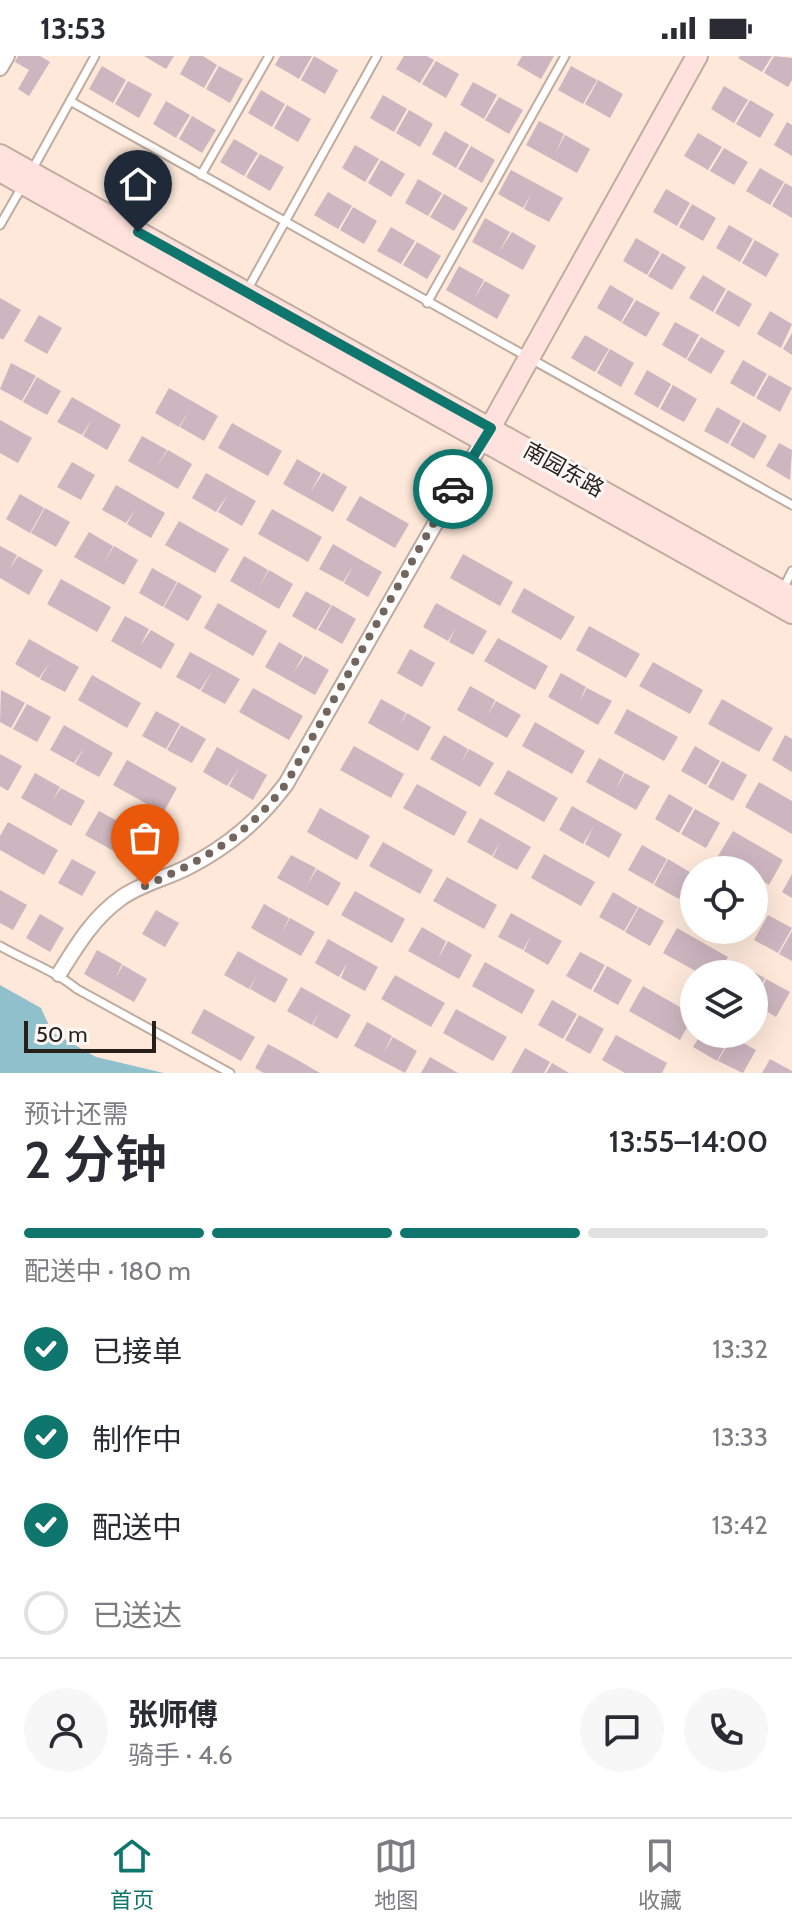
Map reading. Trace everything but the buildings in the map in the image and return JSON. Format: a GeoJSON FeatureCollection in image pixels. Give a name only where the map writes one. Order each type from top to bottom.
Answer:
{"type":"FeatureCollection","features":[{"type":"Feature","properties":{"kind":"main road"},"geometry":{"type":"LineString","coordinates":[[486,435],[531,361],[697,56]]}},
{"type":"Feature","properties":{"kind":"main road","name":"南园东路"},"geometry":{"type":"LineString","coordinates":[[0,155],[27,178],[486,435],[787,594]]}},
{"type":"Feature","properties":{"kind":"main road","name":"南园东路"},"geometry":{"type":"LineString","coordinates":[[0,171],[27,178],[245,293],[792,613]]}},
{"type":"Feature","properties":{"kind":"street"},"geometry":{"type":"LineString","coordinates":[[0,68],[7,56]]}},
{"type":"Feature","properties":{"kind":"street"},"geometry":{"type":"LineString","coordinates":[[59,974],[90,925],[123,896],[189,867],[229,843],[264,814],[286,784],[486,435]]}},
{"type":"Feature","properties":{"kind":"lane"},"geometry":{"type":"LineString","coordinates":[[0,225],[95,56]]}},
{"type":"Feature","properties":{"kind":"lane"},"geometry":{"type":"LineString","coordinates":[[201,175],[269,56]]}},
{"type":"Feature","properties":{"kind":"lane"},"geometry":{"type":"LineString","coordinates":[[245,293],[377,56]]}},
{"type":"Feature","properties":{"kind":"lane"},"geometry":{"type":"LineString","coordinates":[[427,303],[565,56]]}},
{"type":"Feature","properties":{"kind":"lane"},"geometry":{"type":"LineString","coordinates":[[70,101],[792,505]]}},
{"type":"Feature","properties":{"kind":"lane"},"geometry":{"type":"LineString","coordinates":[[787,594],[792,571]]}},
{"type":"Feature","properties":{"kind":"lane"},"geometry":{"type":"LineString","coordinates":[[0,946],[42,971],[59,974],[77,989],[230,1073]]}},
{"type":"Feature","properties":{"kind":"water"},"geometry":{"type":"Polygon","coordinates":[[[0,985],[41,1008],[52,1032],[96,1057],[164,1073],[0,1073],[0,985]]]}},
{"type":"Feature","properties":{"kind":"way so far"},"geometry":{"type":"LineString","coordinates":[[145,886],[189,867],[229,843],[264,814],[286,784],[453,489]]}},
{"type":"Feature","properties":{"kind":"route"},"geometry":{"type":"LineString","coordinates":[[138,232],[491,428],[453,489]]}}]}
